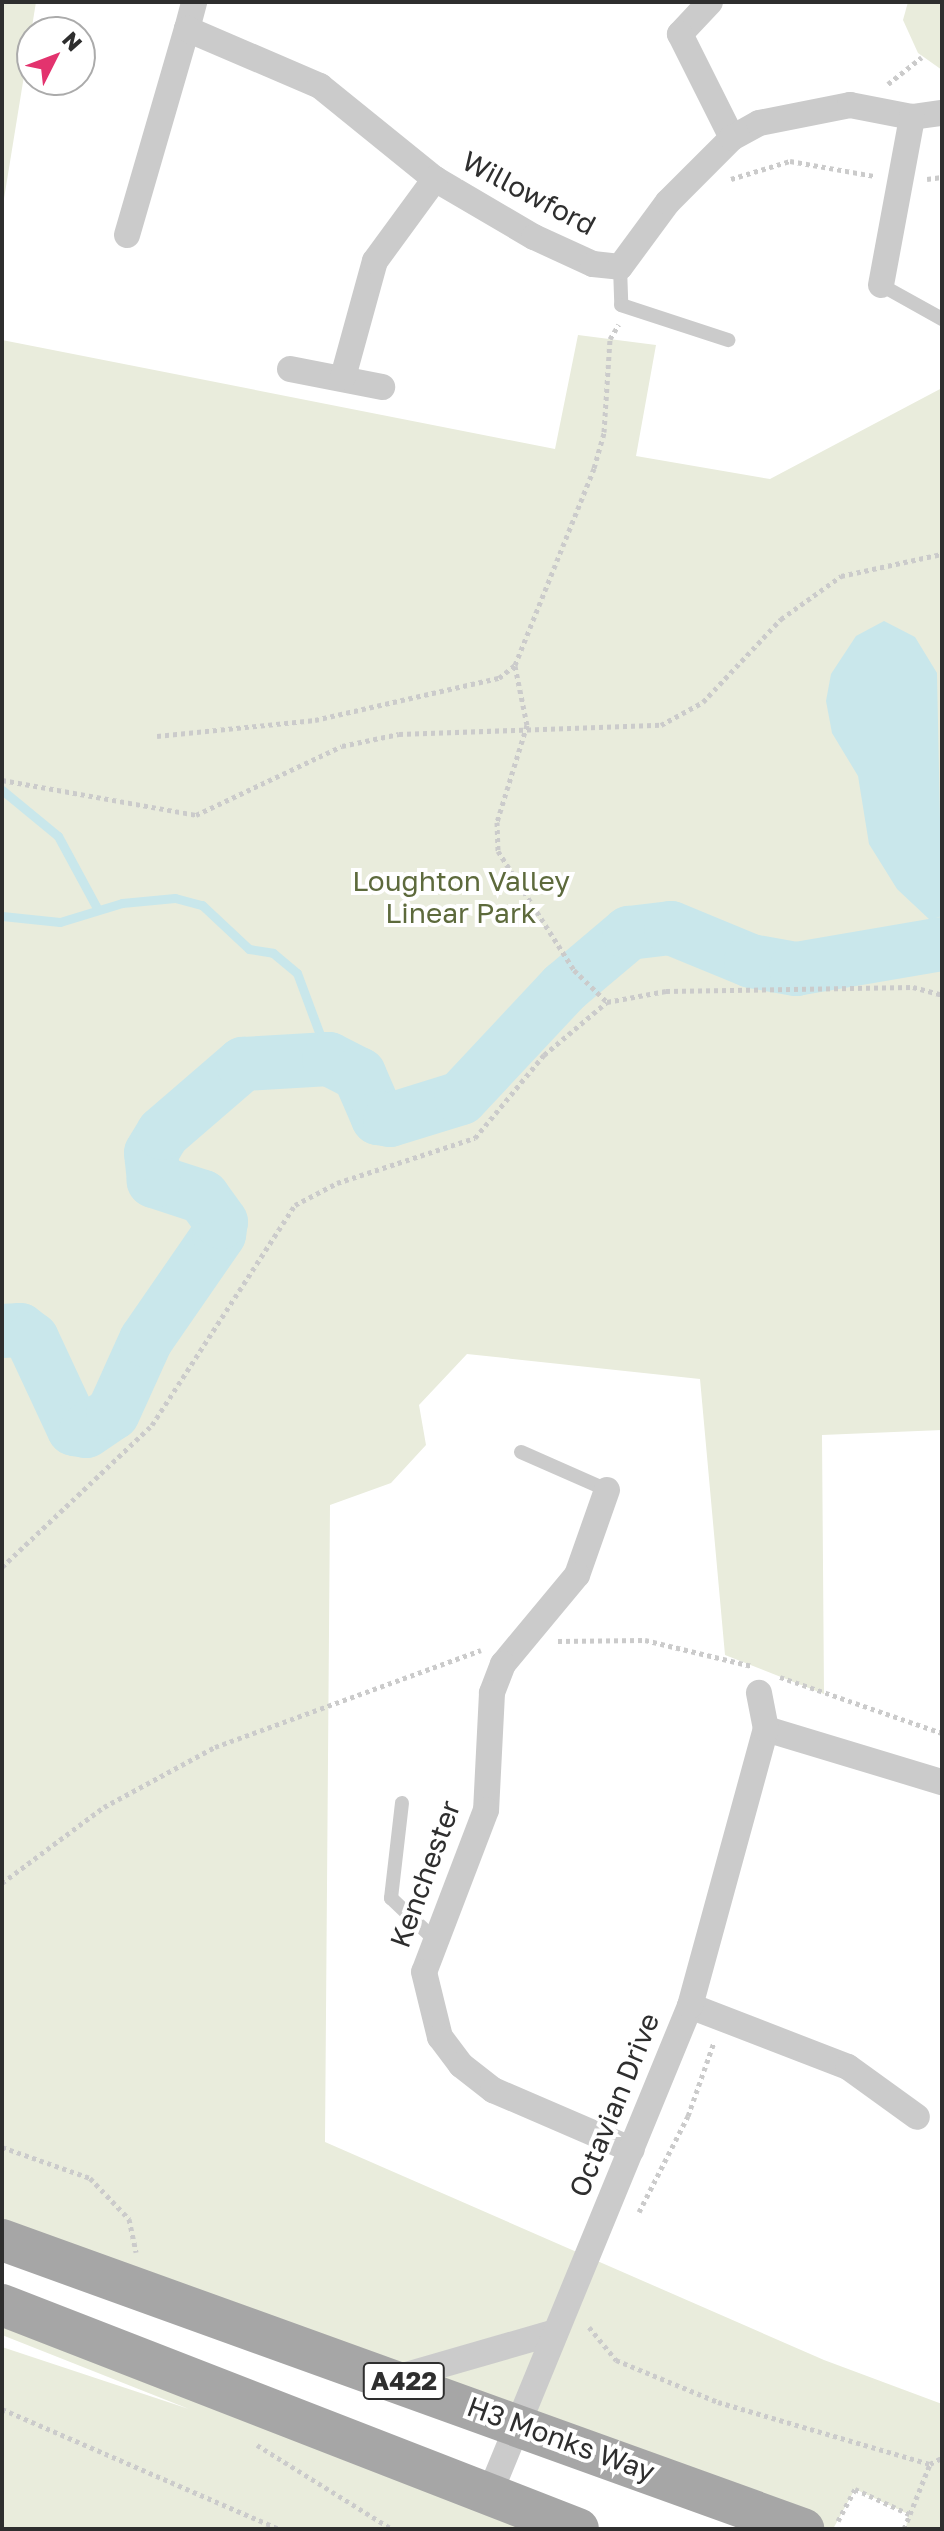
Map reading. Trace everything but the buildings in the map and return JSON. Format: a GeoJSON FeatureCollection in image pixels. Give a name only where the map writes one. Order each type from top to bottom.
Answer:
{"type":"FeatureCollection","features":[{"type":"Feature","properties":{"kind":"main road","name":"H3 Monks Way"},"geometry":{"type":"LineString","coordinates":[[2,2240],[132,2289],[518,2422],[803,2529]]}},
{"type":"Feature","properties":{"kind":"main road","name":"A422"},"geometry":{"type":"LineString","coordinates":[[2,2305],[578,2529]]}},
{"type":"Feature","properties":{"kind":"street"},"geometry":{"type":"LineString","coordinates":[[127,235],[156,121],[194,2]]}},
{"type":"Feature","properties":{"kind":"street"},"geometry":{"type":"LineString","coordinates":[[710,2],[680,34],[732,138]]}},
{"type":"Feature","properties":{"kind":"street","name":"Willowford"},"geometry":{"type":"LineString","coordinates":[[187,29],[320,86],[435,179],[593,264],[620,267]]}},
{"type":"Feature","properties":{"kind":"street"},"geometry":{"type":"LineString","coordinates":[[620,267],[668,202],[732,138],[759,123],[850,105],[912,117],[942,113]]}},
{"type":"Feature","properties":{"kind":"street"},"geometry":{"type":"LineString","coordinates":[[881,285],[912,117]]}},
{"type":"Feature","properties":{"kind":"street","name":"Willowford"},"geometry":{"type":"LineString","coordinates":[[343,377],[375,261],[435,179]]}},
{"type":"Feature","properties":{"kind":"street"},"geometry":{"type":"LineString","coordinates":[[290,369],[382,387]]}},
{"type":"Feature","properties":{"kind":"street","name":"Kenchester"},"geometry":{"type":"LineString","coordinates":[[607,1490],[577,1575],[527,1641],[503,1664],[492,1693],[486,1810],[432,1937],[424,1972],[428,2005],[461,2065],[493,2090],[632,2150]]}},
{"type":"Feature","properties":{"kind":"street"},"geometry":{"type":"LineString","coordinates":[[759,1693],[766,1729],[942,1782]]}},
{"type":"Feature","properties":{"kind":"street","name":"Octavian Drive"},"geometry":{"type":"LineString","coordinates":[[489,2495],[690,2006],[766,1729]]}},
{"type":"Feature","properties":{"kind":"street"},"geometry":{"type":"LineString","coordinates":[[690,2006],[848,2067],[917,2117]]}},
{"type":"Feature","properties":{"kind":"street"},"geometry":{"type":"LineString","coordinates":[[396,2378],[555,2332]]}},
{"type":"Feature","properties":{"kind":"lane"},"geometry":{"type":"LineString","coordinates":[[620,267],[621,305],[728,340]]}},
{"type":"Feature","properties":{"kind":"lane"},"geometry":{"type":"LineString","coordinates":[[881,285],[942,319]]}},
{"type":"Feature","properties":{"kind":"lane"},"geometry":{"type":"LineString","coordinates":[[521,1452],[607,1490]]}},
{"type":"Feature","properties":{"kind":"lane"},"geometry":{"type":"LineString","coordinates":[[402,1803],[391,1898],[432,1937]]}},
{"type":"Feature","properties":{"kind":"path"},"geometry":{"type":"LineString","coordinates":[[718,184],[790,161],[900,180],[942,177]]}},
{"type":"Feature","properties":{"kind":"path"},"geometry":{"type":"LineString","coordinates":[[607,1002],[574,970],[498,851],[497,822],[527,725],[515,665],[594,468],[604,432],[610,339],[628,308]]}},
{"type":"Feature","properties":{"kind":"path"},"geometry":{"type":"LineString","coordinates":[[2,780],[196,815],[342,746],[443,728],[661,725],[714,693],[781,619],[841,576],[942,554]]}},
{"type":"Feature","properties":{"kind":"path"},"geometry":{"type":"LineString","coordinates":[[157,736],[315,720],[487,682],[515,665]]}},
{"type":"Feature","properties":{"kind":"path"},"geometry":{"type":"LineString","coordinates":[[2,1567],[152,1425],[295,1205],[337,1183],[475,1138],[544,1055],[607,1002],[666,991],[913,987],[942,995]]}},
{"type":"Feature","properties":{"kind":"path"},"geometry":{"type":"LineString","coordinates":[[2,1883],[104,1807],[215,1747],[489,1647],[527,1641],[645,1640],[725,1655],[942,1733]]}},
{"type":"Feature","properties":{"kind":"path"},"geometry":{"type":"LineString","coordinates":[[631,2226],[688,2116],[723,2019]]}},
{"type":"Feature","properties":{"kind":"path"},"geometry":{"type":"LineString","coordinates":[[2,2147],[59,2162],[112,2199],[135,2239],[132,2289]]}},
{"type":"Feature","properties":{"kind":"path"},"geometry":{"type":"LineString","coordinates":[[591,2317],[588,2329],[616,2360],[718,2402],[930,2464]]}},
{"type":"Feature","properties":{"kind":"path"},"geometry":{"type":"LineString","coordinates":[[2,2409],[279,2529]]}},
{"type":"Feature","properties":{"kind":"path"},"geometry":{"type":"LineString","coordinates":[[904,2529],[930,2464],[942,2458]]}},
{"type":"Feature","properties":{"kind":"path"},"geometry":{"type":"LineString","coordinates":[[833,2529],[855,2489],[909,2514]]}},
{"type":"Feature","properties":{"kind":"green space"},"geometry":{"type":"Polygon","coordinates":[[[2,2],[36,2],[34,16],[16,16],[16,96],[21,96],[2,211],[2,2]]]}},
{"type":"Feature","properties":{"kind":"green space"},"geometry":{"type":"Polygon","coordinates":[[[908,2],[942,2],[942,70],[918,53],[903,20],[908,2]]]}},
{"type":"Feature","properties":{"kind":"green space","name":"Loughton Valley Linear Park"},"geometry":{"type":"Polygon","coordinates":[[[578,335],[656,345],[636,456],[770,479],[942,388],[942,1430],[822,1435],[824,1694],[725,1655],[700,1379],[467,1354],[419,1405],[426,1445],[391,1483],[330,1505],[325,2142],[824,2360],[942,2404],[942,2529],[906,2529],[908,2514],[855,2489],[833,2529],[803,2529],[2,2240],[2,340],[555,449],[578,335]]]}},
{"type":"Feature","properties":{"kind":"green space"},"geometry":{"type":"Polygon","coordinates":[[[2,2305],[578,2529],[2,2529],[2,2347],[189,2409],[2,2335],[2,2305]]]}},
{"type":"Feature","properties":{"kind":"water"},"geometry":{"type":"Polygon","coordinates":[[[884,621],[915,637],[937,673],[942,916],[930,920],[897,889],[869,844],[858,776],[832,733],[826,701],[831,674],[856,636],[884,621]]]}},
{"type":"Feature","properties":{"kind":"waterway"},"geometry":{"type":"LineString","coordinates":[[2,790],[58,836],[98,910]]}},
{"type":"Feature","properties":{"kind":"waterway"},"geometry":{"type":"LineString","coordinates":[[2,916],[60,922],[122,903],[175,898],[202,905],[249,949],[273,953],[297,973],[329,1059]]}},
{"type":"Feature","properties":{"kind":"waterway"},"geometry":{"type":"LineString","coordinates":[[2,1331],[20,1330],[32,1339],[74,1429],[86,1431],[113,1413],[146,1340],[219,1234],[221,1222],[203,1197],[154,1181],[151,1153],[163,1133],[243,1064],[329,1059],[359,1074],[378,1118],[390,1120],[461,1098],[565,987],[629,933],[671,928],[751,961],[796,969],[942,944]]}}]}
